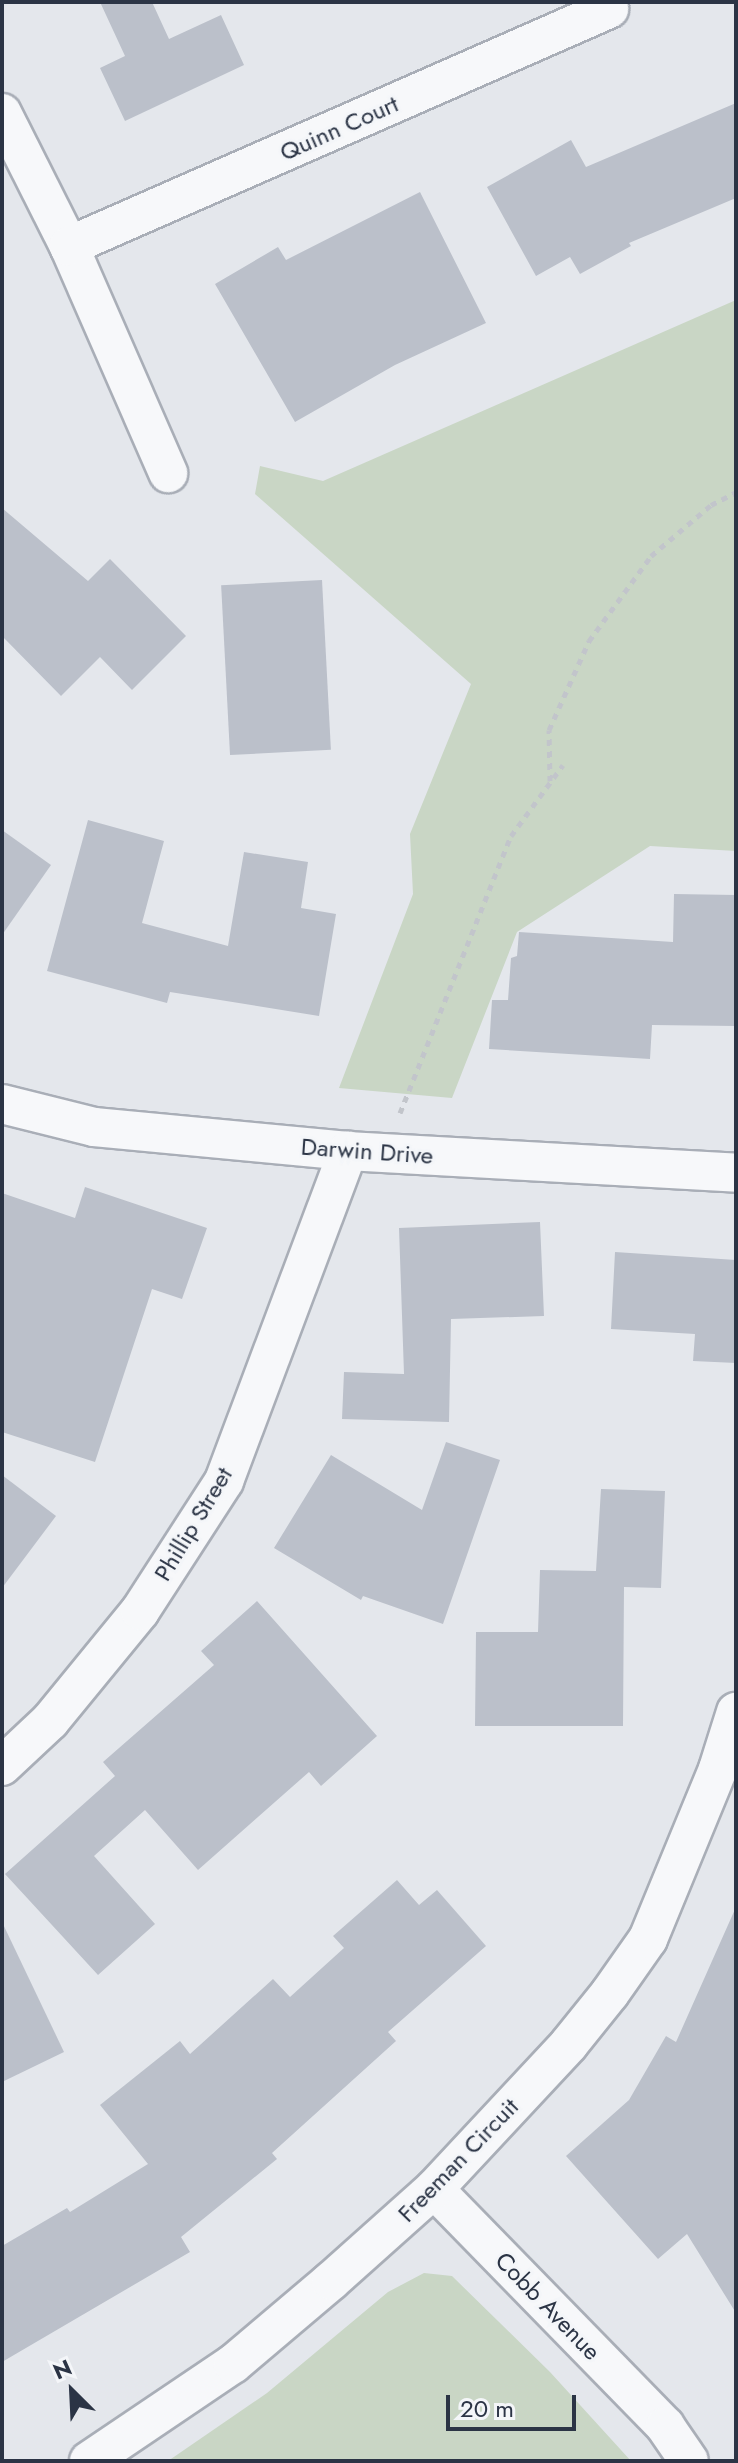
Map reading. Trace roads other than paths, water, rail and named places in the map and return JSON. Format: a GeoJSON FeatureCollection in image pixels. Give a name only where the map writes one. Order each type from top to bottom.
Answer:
{"type":"FeatureCollection","features":[{"type":"Feature","properties":{"kind":"street","name":"Quinn Court"},"geometry":{"type":"LineString","coordinates":[[69,246],[609,9]]}},
{"type":"Feature","properties":{"kind":"street"},"geometry":{"type":"LineString","coordinates":[[2,113],[69,246],[168,473]]}},
{"type":"Feature","properties":{"kind":"street","name":"Darwin Drive"},"geometry":{"type":"LineString","coordinates":[[2,1104],[94,1127],[348,1151],[736,1173]]}},
{"type":"Feature","properties":{"kind":"street","name":"Phillip Street"},"geometry":{"type":"LineString","coordinates":[[2,1766],[50,1721],[140,1611],[224,1481],[348,1151]]}},
{"type":"Feature","properties":{"kind":"street","name":"Freeman Circuit"},"geometry":{"type":"LineString","coordinates":[[89,2461],[233,2364],[434,2189],[569,2044],[648,1939],[727,1770],[736,1712]]}},
{"type":"Feature","properties":{"kind":"street","name":"Cobb Avenue"},"geometry":{"type":"LineString","coordinates":[[434,2189],[665,2426],[689,2461]]}}]}
